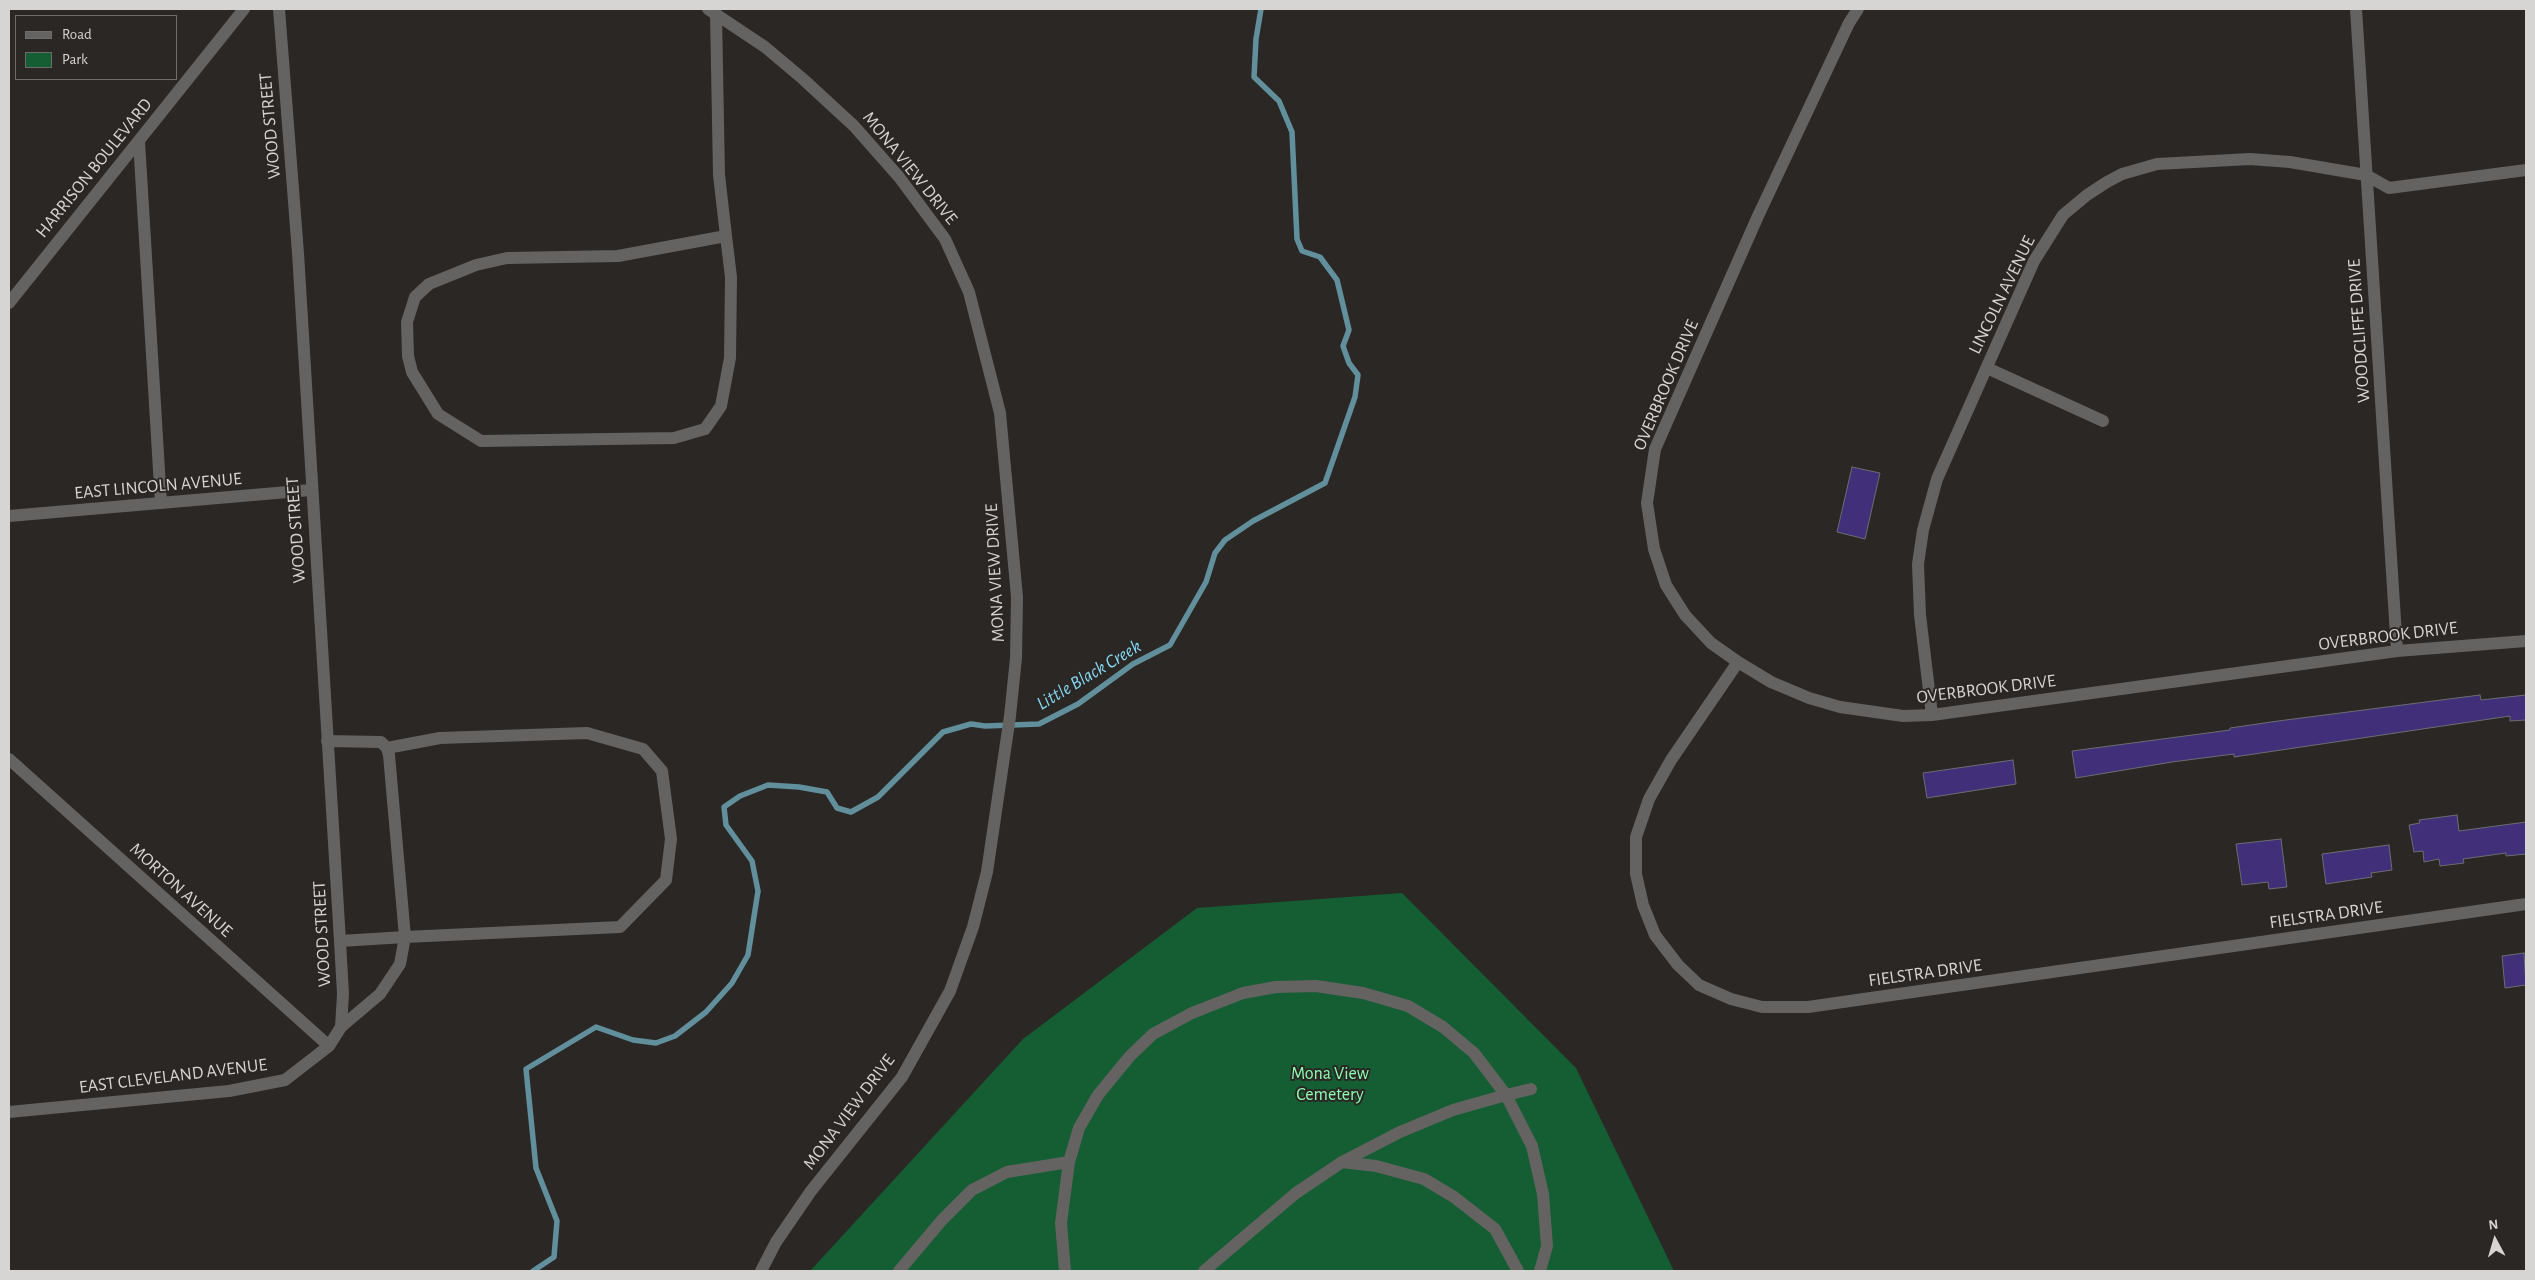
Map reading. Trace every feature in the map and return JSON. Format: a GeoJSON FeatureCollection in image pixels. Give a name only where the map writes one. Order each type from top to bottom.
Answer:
{"type":"FeatureCollection","features":[{"type":"Feature","properties":{"kind":"street","name":"HARRISON BOULEVARD"},"geometry":{"type":"LineString","coordinates":[[9,302],[244,9]]}},
{"type":"Feature","properties":{"kind":"street","name":"WOOD STREET"},"geometry":{"type":"LineString","coordinates":[[278,9],[298,253],[343,994],[341,1027],[329,1046]]}},
{"type":"Feature","properties":{"kind":"street","name":"OVERBROOK DRIVE"},"geometry":{"type":"LineString","coordinates":[[1858,9],[1849,23],[1758,216],[1656,449],[1647,503],[1654,549],[1666,585],[1685,615],[1711,642],[1738,662],[1771,682],[1808,698],[1840,707],[1887,714],[1932,715],[2397,651],[2526,641]]}},
{"type":"Feature","properties":{"kind":"street","name":"WOODCLIFFE DRIVE"},"geometry":{"type":"LineString","coordinates":[[2356,9],[2397,651]]}},
{"type":"Feature","properties":{"kind":"street"},"geometry":{"type":"LineString","coordinates":[[712,11],[719,176],[731,277],[730,358],[721,406],[705,429],[674,438],[481,441],[438,414],[412,372],[408,356],[407,322],[415,297],[429,284],[476,265],[507,258],[618,256],[726,236]]}},
{"type":"Feature","properties":{"kind":"street","name":"MONA VIEW DRIVE"},"geometry":{"type":"LineString","coordinates":[[712,11],[765,47],[854,126],[899,177],[945,239],[969,292],[1000,413],[1017,597],[1016,658],[1008,740],[987,872],[973,927],[950,991],[902,1076],[811,1191],[776,1242],[761,1271]]}},
{"type":"Feature","properties":{"kind":"street"},"geometry":{"type":"LineString","coordinates":[[138,141],[162,503]]}},
{"type":"Feature","properties":{"kind":"street","name":"LINCOLN AVENUE"},"geometry":{"type":"LineString","coordinates":[[1932,715],[1920,615],[1918,564],[1923,530],[1937,479],[2034,260],[2063,215],[2087,194],[2122,174],[2157,164],[2250,159],[2290,162],[2366,174],[2389,188],[2526,170]]}},
{"type":"Feature","properties":{"kind":"street"},"geometry":{"type":"LineString","coordinates":[[1986,368],[2103,421]]}},
{"type":"Feature","properties":{"kind":"street","name":"EAST LINCOLN AVENUE"},"geometry":{"type":"LineString","coordinates":[[9,516],[311,490]]}},
{"type":"Feature","properties":{"kind":"street","name":"FIELSTRA DRIVE"},"geometry":{"type":"LineString","coordinates":[[1738,662],[1671,760],[1649,799],[1636,837],[1636,874],[1643,905],[1655,935],[1678,965],[1699,985],[1730,999],[1762,1007],[1808,1007],[2526,904]]}},
{"type":"Feature","properties":{"kind":"street"},"geometry":{"type":"LineString","coordinates":[[340,941],[620,926],[666,880],[671,839],[662,771],[642,749],[587,733],[440,738],[387,748]]}},
{"type":"Feature","properties":{"kind":"street"},"geometry":{"type":"LineString","coordinates":[[327,741],[381,742],[387,748],[390,755],[405,938],[400,964],[380,994],[341,1027]]}},
{"type":"Feature","properties":{"kind":"street","name":"MORTON AVENUE"},"geometry":{"type":"LineString","coordinates":[[9,759],[329,1046]]}},
{"type":"Feature","properties":{"kind":"street"},"geometry":{"type":"LineString","coordinates":[[1065,1271],[1062,1261],[1061,1223],[1069,1162],[1079,1128],[1098,1095],[1130,1056],[1153,1034],[1192,1013],[1243,994],[1276,987],[1316,986],[1363,993],[1408,1006],[1443,1027],[1474,1053],[1506,1095],[1532,1146],[1543,1194],[1547,1246],[1540,1271]]}},
{"type":"Feature","properties":{"kind":"street","name":"EAST CLEVELAND AVENUE"},"geometry":{"type":"LineString","coordinates":[[9,1112],[229,1091],[285,1080],[329,1046]]}},
{"type":"Feature","properties":{"kind":"street"},"geometry":{"type":"LineString","coordinates":[[1204,1271],[1296,1194],[1342,1162],[1400,1132],[1452,1110],[1531,1089]]}},
{"type":"Feature","properties":{"kind":"street"},"geometry":{"type":"LineString","coordinates":[[899,1271],[942,1220],[972,1190],[1007,1172],[1069,1162]]}},
{"type":"Feature","properties":{"kind":"street"},"geometry":{"type":"LineString","coordinates":[[1342,1162],[1376,1166],[1424,1179],[1454,1197],[1495,1230],[1518,1271]]}},
{"type":"Feature","properties":{"kind":"green space","name":"Mona View Cemetery"},"geometry":{"type":"Polygon","coordinates":[[[1402,893],[1576,1068],[1674,1271],[810,1271],[1023,1039],[1197,908],[1402,893]]]}},
{"type":"Feature","properties":{"kind":"building"},"geometry":{"type":"Polygon","coordinates":[[[1852,467],[1880,473],[1865,539],[1837,532],[1852,467]]]}},
{"type":"Feature","properties":{"kind":"building"},"geometry":{"type":"Polygon","coordinates":[[[2480,695],[2481,700],[2526,695],[2526,720],[2510,721],[2510,716],[2234,757],[2234,754],[2172,762],[2076,778],[2072,751],[2230,730],[2230,728],[2278,721],[2480,695]]]}},
{"type":"Feature","properties":{"kind":"building"},"geometry":{"type":"Polygon","coordinates":[[[2013,760],[2016,784],[1927,798],[1923,773],[2013,760]]]}},
{"type":"Feature","properties":{"kind":"building"},"geometry":{"type":"Polygon","coordinates":[[[2457,815],[2459,831],[2526,822],[2526,854],[2506,856],[2506,853],[2463,859],[2464,863],[2440,866],[2439,859],[2424,862],[2423,851],[2414,852],[2409,825],[2420,823],[2419,820],[2457,815]]]}},
{"type":"Feature","properties":{"kind":"building"},"geometry":{"type":"Polygon","coordinates":[[[2281,839],[2287,887],[2269,889],[2268,882],[2242,885],[2236,844],[2281,839]]]}},
{"type":"Feature","properties":{"kind":"building"},"geometry":{"type":"Polygon","coordinates":[[[2389,845],[2392,870],[2371,873],[2372,877],[2326,884],[2322,854],[2389,845]]]}},
{"type":"Feature","properties":{"kind":"building"},"geometry":{"type":"Polygon","coordinates":[[[2524,953],[2526,985],[2505,988],[2502,956],[2524,953]]]}},
{"type":"Feature","properties":{"kind":"waterway","name":"Little Black Creek"},"geometry":{"type":"LineString","coordinates":[[533,1271],[554,1257],[557,1221],[536,1168],[526,1069],[596,1027],[633,1040],[656,1043],[675,1036],[706,1012],[732,983],[748,955],[758,891],[752,861],[726,825],[724,807],[740,796],[768,785],[799,787],[827,792],[837,808],[851,812],[878,797],[943,732],[971,724],[985,726],[1039,724],[1078,704],[1133,664],[1170,645],[1206,582],[1215,553],[1225,540],[1253,521],[1325,483],[1355,397],[1358,375],[1349,363],[1343,346],[1349,330],[1337,280],[1320,257],[1302,251],[1297,239],[1292,132],[1279,101],[1254,77],[1256,39],[1261,9]]}}]}
